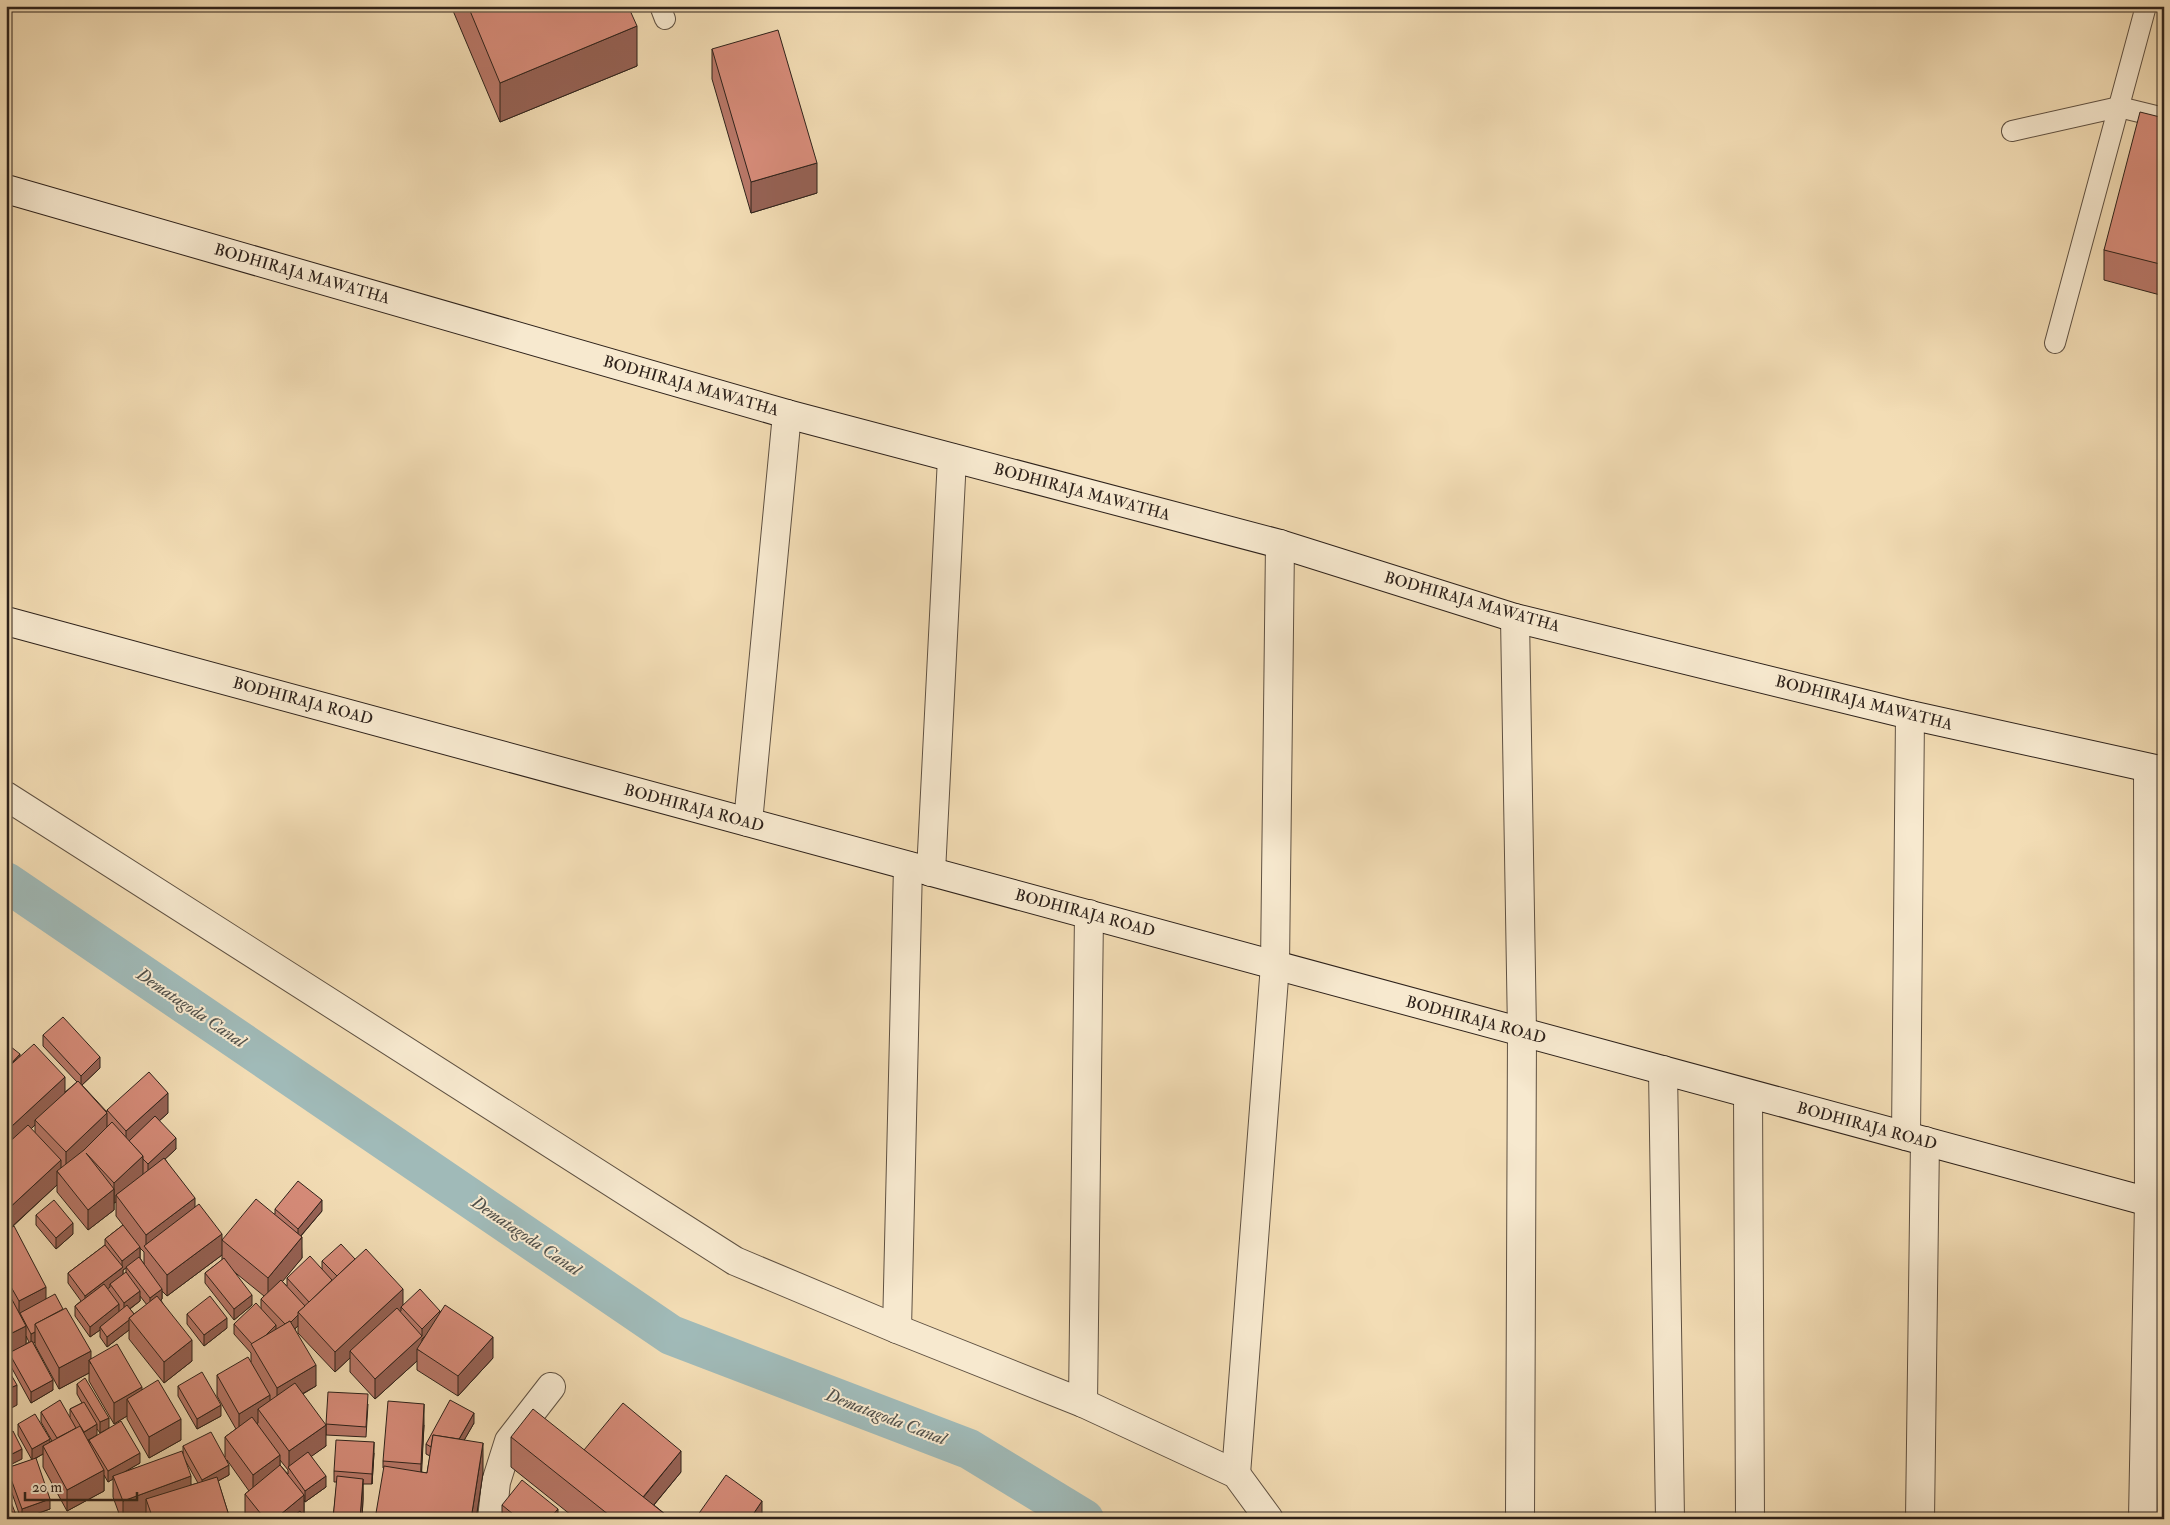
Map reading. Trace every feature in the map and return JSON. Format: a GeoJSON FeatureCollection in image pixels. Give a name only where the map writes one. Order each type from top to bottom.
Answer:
{"type":"FeatureCollection","features":[{"type":"Feature","properties":{"kind":"street","name":"BODHIRAJA MAWATHA"},"geometry":{"type":"LineString","coordinates":[[6,189],[787,414],[1280,544],[1515,618],[1910,715],[2156,770]]}},
{"type":"Feature","properties":{"kind":"street"},"geometry":{"type":"LineString","coordinates":[[748,822],[787,414]]}},
{"type":"Feature","properties":{"kind":"street"},"geometry":{"type":"LineString","coordinates":[[896,1329],[920,869],[952,458]]}},
{"type":"Feature","properties":{"kind":"street"},"geometry":{"type":"LineString","coordinates":[[1236,1474],[1275,965],[1280,544]]}},
{"type":"Feature","properties":{"kind":"street"},"geometry":{"type":"LineString","coordinates":[[1515,618],[1522,1032],[1520,1519]]}},
{"type":"Feature","properties":{"kind":"street","name":"BODHIRAJA ROAD"},"geometry":{"type":"LineString","coordinates":[[6,621],[2156,1204]]}},
{"type":"Feature","properties":{"kind":"street"},"geometry":{"type":"LineString","coordinates":[[1910,715],[1920,1519]]}},
{"type":"Feature","properties":{"kind":"street"},"geometry":{"type":"LineString","coordinates":[[2143,1519],[2156,1204],[2156,770]]}},
{"type":"Feature","properties":{"kind":"street"},"geometry":{"type":"LineString","coordinates":[[6,796],[735,1261],[896,1329],[1083,1403],[1236,1474],[1269,1519]]}},
{"type":"Feature","properties":{"kind":"street"},"geometry":{"type":"LineString","coordinates":[[1083,1403],[1088,914]]}},
{"type":"Feature","properties":{"kind":"street"},"geometry":{"type":"LineString","coordinates":[[1663,1070],[1670,1519]]}},
{"type":"Feature","properties":{"kind":"street"},"geometry":{"type":"LineString","coordinates":[[1748,1094],[1750,1519]]}},
{"type":"Feature","properties":{"kind":"street"},"geometry":{"type":"LineString","coordinates":[[492,1519],[496,1482],[509,1441],[551,1387]]}},
{"type":"Feature","properties":{"kind":"lane"},"geometry":{"type":"LineString","coordinates":[[2055,343],[2146,6]]}},
{"type":"Feature","properties":{"kind":"lane"},"geometry":{"type":"LineString","coordinates":[[2012,131],[2119,107],[2164,118]]}},
{"type":"Feature","properties":{"kind":"building"},"geometry":{"type":"Polygon","coordinates":[[[468,6],[628,6],[637,26],[500,83],[468,6]]]}},
{"type":"Feature","properties":{"kind":"building"},"geometry":{"type":"Polygon","coordinates":[[[778,30],[817,163],[751,182],[712,49],[778,30]]]}},
{"type":"Feature","properties":{"kind":"building"},"geometry":{"type":"Polygon","coordinates":[[[2140,112],[2164,118],[2164,265],[2104,250],[2140,112]]]}},
{"type":"Feature","properties":{"kind":"building"},"geometry":{"type":"Polygon","coordinates":[[[63,1017],[100,1057],[81,1076],[43,1035],[63,1017]]]}},
{"type":"Feature","properties":{"kind":"building"},"geometry":{"type":"Polygon","coordinates":[[[6,1043],[20,1054],[6,1069],[6,1043]]]}},
{"type":"Feature","properties":{"kind":"building"},"geometry":{"type":"Polygon","coordinates":[[[34,1044],[65,1077],[12,1126],[6,1120],[6,1069],[34,1044]]]}},
{"type":"Feature","properties":{"kind":"building"},"geometry":{"type":"Polygon","coordinates":[[[149,1072],[168,1093],[126,1131],[107,1110],[149,1072]]]}},
{"type":"Feature","properties":{"kind":"building"},"geometry":{"type":"Polygon","coordinates":[[[78,1081],[107,1113],[66,1152],[35,1120],[78,1081]]]}},
{"type":"Feature","properties":{"kind":"building"},"geometry":{"type":"Polygon","coordinates":[[[155,1116],[176,1138],[148,1164],[129,1141],[155,1116]]]}},
{"type":"Feature","properties":{"kind":"building"},"geometry":{"type":"Polygon","coordinates":[[[112,1122],[143,1156],[114,1183],[86,1153],[114,1189],[88,1210],[57,1171],[84,1150],[112,1122]]]}},
{"type":"Feature","properties":{"kind":"building"},"geometry":{"type":"Polygon","coordinates":[[[28,1125],[61,1160],[6,1211],[6,1145],[28,1125]]]}},
{"type":"Feature","properties":{"kind":"building"},"geometry":{"type":"Polygon","coordinates":[[[164,1158],[195,1198],[146,1235],[116,1195],[164,1158]]]}},
{"type":"Feature","properties":{"kind":"building"},"geometry":{"type":"Polygon","coordinates":[[[298,1181],[322,1200],[298,1229],[275,1209],[298,1181]]]}},
{"type":"Feature","properties":{"kind":"building"},"geometry":{"type":"Polygon","coordinates":[[[256,1199],[302,1237],[268,1278],[222,1240],[256,1199]]]}},
{"type":"Feature","properties":{"kind":"building"},"geometry":{"type":"Polygon","coordinates":[[[54,1200],[73,1223],[56,1238],[36,1215],[54,1200]]]}},
{"type":"Feature","properties":{"kind":"building"},"geometry":{"type":"Polygon","coordinates":[[[199,1204],[222,1234],[167,1275],[144,1246],[199,1204]]]}},
{"type":"Feature","properties":{"kind":"building"},"geometry":{"type":"Polygon","coordinates":[[[123,1225],[140,1247],[122,1261],[105,1239],[123,1225]]]}},
{"type":"Feature","properties":{"kind":"building"},"geometry":{"type":"Polygon","coordinates":[[[14,1226],[46,1287],[19,1301],[6,1278],[6,1231],[14,1226]]]}},
{"type":"Feature","properties":{"kind":"building"},"geometry":{"type":"Polygon","coordinates":[[[341,1244],[355,1259],[337,1276],[322,1261],[341,1244]]]}},
{"type":"Feature","properties":{"kind":"building"},"geometry":{"type":"Polygon","coordinates":[[[105,1245],[123,1267],[85,1296],[68,1273],[105,1245]]]}},
{"type":"Feature","properties":{"kind":"building"},"geometry":{"type":"Polygon","coordinates":[[[366,1249],[403,1289],[335,1352],[298,1312],[366,1249]]]}},
{"type":"Feature","properties":{"kind":"building"},"geometry":{"type":"Polygon","coordinates":[[[310,1256],[332,1280],[309,1302],[287,1278],[310,1256]]]}},
{"type":"Feature","properties":{"kind":"building"},"geometry":{"type":"Polygon","coordinates":[[[139,1257],[162,1289],[150,1298],[126,1267],[139,1257]]]}},
{"type":"Feature","properties":{"kind":"building"},"geometry":{"type":"Polygon","coordinates":[[[224,1258],[252,1295],[234,1309],[205,1273],[224,1258]]]}},
{"type":"Feature","properties":{"kind":"building"},"geometry":{"type":"Polygon","coordinates":[[[126,1272],[140,1291],[124,1303],[110,1284],[126,1272]]]}},
{"type":"Feature","properties":{"kind":"building"},"geometry":{"type":"Polygon","coordinates":[[[281,1280],[305,1306],[291,1322],[285,1324],[261,1299],[281,1280]]]}},
{"type":"Feature","properties":{"kind":"building"},"geometry":{"type":"Polygon","coordinates":[[[104,1284],[119,1304],[90,1327],[75,1306],[104,1284]]]}},
{"type":"Feature","properties":{"kind":"building"},"geometry":{"type":"Polygon","coordinates":[[[420,1289],[440,1311],[422,1329],[401,1307],[420,1289]]]}},
{"type":"Feature","properties":{"kind":"building"},"geometry":{"type":"Polygon","coordinates":[[[6,1292],[8,1292],[26,1326],[6,1336],[6,1292]]]}},
{"type":"Feature","properties":{"kind":"building"},"geometry":{"type":"Polygon","coordinates":[[[55,1294],[63,1309],[35,1324],[35,1332],[31,1334],[20,1313],[55,1294]]]}},
{"type":"Feature","properties":{"kind":"building"},"geometry":{"type":"Polygon","coordinates":[[[157,1296],[192,1340],[164,1362],[129,1318],[157,1296]]]}},
{"type":"Feature","properties":{"kind":"building"},"geometry":{"type":"Polygon","coordinates":[[[210,1296],[227,1318],[204,1335],[187,1314],[210,1296]]]}},
{"type":"Feature","properties":{"kind":"building"},"geometry":{"type":"Polygon","coordinates":[[[256,1303],[276,1325],[265,1336],[252,1344],[234,1324],[256,1303]]]}},
{"type":"Feature","properties":{"kind":"building"},"geometry":{"type":"Polygon","coordinates":[[[127,1305],[134,1314],[107,1337],[100,1327],[127,1305]]]}},
{"type":"Feature","properties":{"kind":"building"},"geometry":{"type":"Polygon","coordinates":[[[445,1305],[493,1337],[458,1376],[417,1349],[445,1305]]]}},
{"type":"Feature","properties":{"kind":"building"},"geometry":{"type":"Polygon","coordinates":[[[66,1308],[91,1351],[59,1368],[35,1324],[66,1308]]]}},
{"type":"Feature","properties":{"kind":"building"},"geometry":{"type":"Polygon","coordinates":[[[397,1308],[422,1336],[375,1379],[350,1351],[397,1308]]]}},
{"type":"Feature","properties":{"kind":"building"},"geometry":{"type":"Polygon","coordinates":[[[290,1321],[316,1365],[277,1388],[251,1344],[290,1321]]]}},
{"type":"Feature","properties":{"kind":"building"},"geometry":{"type":"Polygon","coordinates":[[[32,1341],[53,1380],[31,1392],[9,1353],[32,1341]]]}},
{"type":"Feature","properties":{"kind":"building"},"geometry":{"type":"Polygon","coordinates":[[[117,1344],[142,1387],[114,1403],[89,1360],[117,1344]]]}},
{"type":"Feature","properties":{"kind":"building"},"geometry":{"type":"Polygon","coordinates":[[[248,1357],[270,1395],[239,1414],[217,1375],[248,1357]]]}},
{"type":"Feature","properties":{"kind":"building"},"geometry":{"type":"Polygon","coordinates":[[[6,1366],[17,1385],[6,1390],[6,1366]]]}},
{"type":"Feature","properties":{"kind":"building"},"geometry":{"type":"Polygon","coordinates":[[[202,1372],[221,1405],[197,1419],[178,1386],[202,1372]]]}},
{"type":"Feature","properties":{"kind":"building"},"geometry":{"type":"Polygon","coordinates":[[[85,1378],[109,1418],[100,1422],[77,1384],[85,1378]]]}},
{"type":"Feature","properties":{"kind":"building"},"geometry":{"type":"Polygon","coordinates":[[[158,1380],[181,1419],[149,1437],[127,1399],[158,1380]]]}},
{"type":"Feature","properties":{"kind":"building"},"geometry":{"type":"Polygon","coordinates":[[[295,1383],[326,1425],[289,1451],[258,1409],[295,1383]]]}},
{"type":"Feature","properties":{"kind":"building"},"geometry":{"type":"Polygon","coordinates":[[[328,1392],[368,1394],[366,1427],[326,1424],[328,1392]]]}},
{"type":"Feature","properties":{"kind":"building"},"geometry":{"type":"Polygon","coordinates":[[[60,1400],[76,1428],[57,1438],[41,1412],[60,1400]]]}},
{"type":"Feature","properties":{"kind":"building"},"geometry":{"type":"Polygon","coordinates":[[[450,1400],[474,1413],[459,1439],[433,1435],[431,1447],[426,1444],[450,1400]]]}},
{"type":"Feature","properties":{"kind":"building"},"geometry":{"type":"Polygon","coordinates":[[[388,1401],[424,1404],[421,1464],[383,1461],[388,1401]]]}},
{"type":"Feature","properties":{"kind":"building"},"geometry":{"type":"Polygon","coordinates":[[[84,1402],[97,1424],[84,1432],[70,1409],[84,1402]]]}},
{"type":"Feature","properties":{"kind":"building"},"geometry":{"type":"Polygon","coordinates":[[[623,1403],[681,1451],[643,1497],[584,1450],[623,1403]]]}},
{"type":"Feature","properties":{"kind":"building"},"geometry":{"type":"Polygon","coordinates":[[[533,1409],[671,1519],[614,1519],[511,1437],[533,1409]]]}},
{"type":"Feature","properties":{"kind":"building"},"geometry":{"type":"Polygon","coordinates":[[[35,1414],[50,1439],[32,1449],[18,1424],[35,1414]]]}},
{"type":"Feature","properties":{"kind":"building"},"geometry":{"type":"Polygon","coordinates":[[[252,1417],[280,1455],[253,1475],[225,1437],[252,1417]]]}},
{"type":"Feature","properties":{"kind":"building"},"geometry":{"type":"Polygon","coordinates":[[[121,1421],[140,1453],[108,1471],[89,1440],[121,1421]]]}},
{"type":"Feature","properties":{"kind":"building"},"geometry":{"type":"Polygon","coordinates":[[[80,1426],[104,1470],[67,1490],[43,1446],[80,1426]]]}},
{"type":"Feature","properties":{"kind":"building"},"geometry":{"type":"Polygon","coordinates":[[[13,1431],[22,1449],[6,1457],[6,1435],[13,1431]]]}},
{"type":"Feature","properties":{"kind":"building"},"geometry":{"type":"Polygon","coordinates":[[[211,1432],[229,1465],[202,1480],[183,1446],[211,1432]]]}},
{"type":"Feature","properties":{"kind":"building"},"geometry":{"type":"Polygon","coordinates":[[[433,1435],[483,1443],[471,1519],[375,1519],[384,1466],[427,1473],[433,1435]]]}},
{"type":"Feature","properties":{"kind":"building"},"geometry":{"type":"Polygon","coordinates":[[[336,1440],[374,1442],[372,1474],[334,1471],[336,1440]]]}},
{"type":"Feature","properties":{"kind":"building"},"geometry":{"type":"Polygon","coordinates":[[[182,1451],[191,1476],[123,1501],[113,1476],[182,1451]]]}},
{"type":"Feature","properties":{"kind":"building"},"geometry":{"type":"Polygon","coordinates":[[[308,1452],[326,1476],[305,1491],[288,1467],[308,1452]]]}},
{"type":"Feature","properties":{"kind":"building"},"geometry":{"type":"Polygon","coordinates":[[[36,1458],[50,1499],[22,1509],[7,1468],[36,1458]]]}},
{"type":"Feature","properties":{"kind":"building"},"geometry":{"type":"Polygon","coordinates":[[[280,1465],[304,1495],[275,1519],[265,1519],[245,1494],[280,1465]]]}},
{"type":"Feature","properties":{"kind":"building"},"geometry":{"type":"Polygon","coordinates":[[[726,1475],[762,1501],[750,1519],[695,1519],[726,1475]]]}},
{"type":"Feature","properties":{"kind":"building"},"geometry":{"type":"Polygon","coordinates":[[[337,1476],[363,1479],[360,1519],[333,1519],[337,1476]]]}},
{"type":"Feature","properties":{"kind":"building"},"geometry":{"type":"Polygon","coordinates":[[[217,1477],[230,1519],[153,1519],[146,1499],[217,1477]]]}},
{"type":"Feature","properties":{"kind":"building"},"geometry":{"type":"Polygon","coordinates":[[[522,1480],[558,1509],[549,1519],[519,1519],[502,1505],[522,1480]]]}},
{"type":"Feature","properties":{"kind":"building"},"geometry":{"type":"Polygon","coordinates":[[[6,1494],[8,1494],[16,1515],[7,1519],[6,1494]]]}},
{"type":"Feature","properties":{"kind":"building"},"geometry":{"type":"Polygon","coordinates":[[[300,1511],[306,1519],[290,1519],[300,1511]]]}},
{"type":"Feature","properties":{"kind":"waterway","name":"Dematagoda Canal"},"geometry":{"type":"LineString","coordinates":[[6,882],[671,1335],[969,1449],[1084,1519]]}}]}
